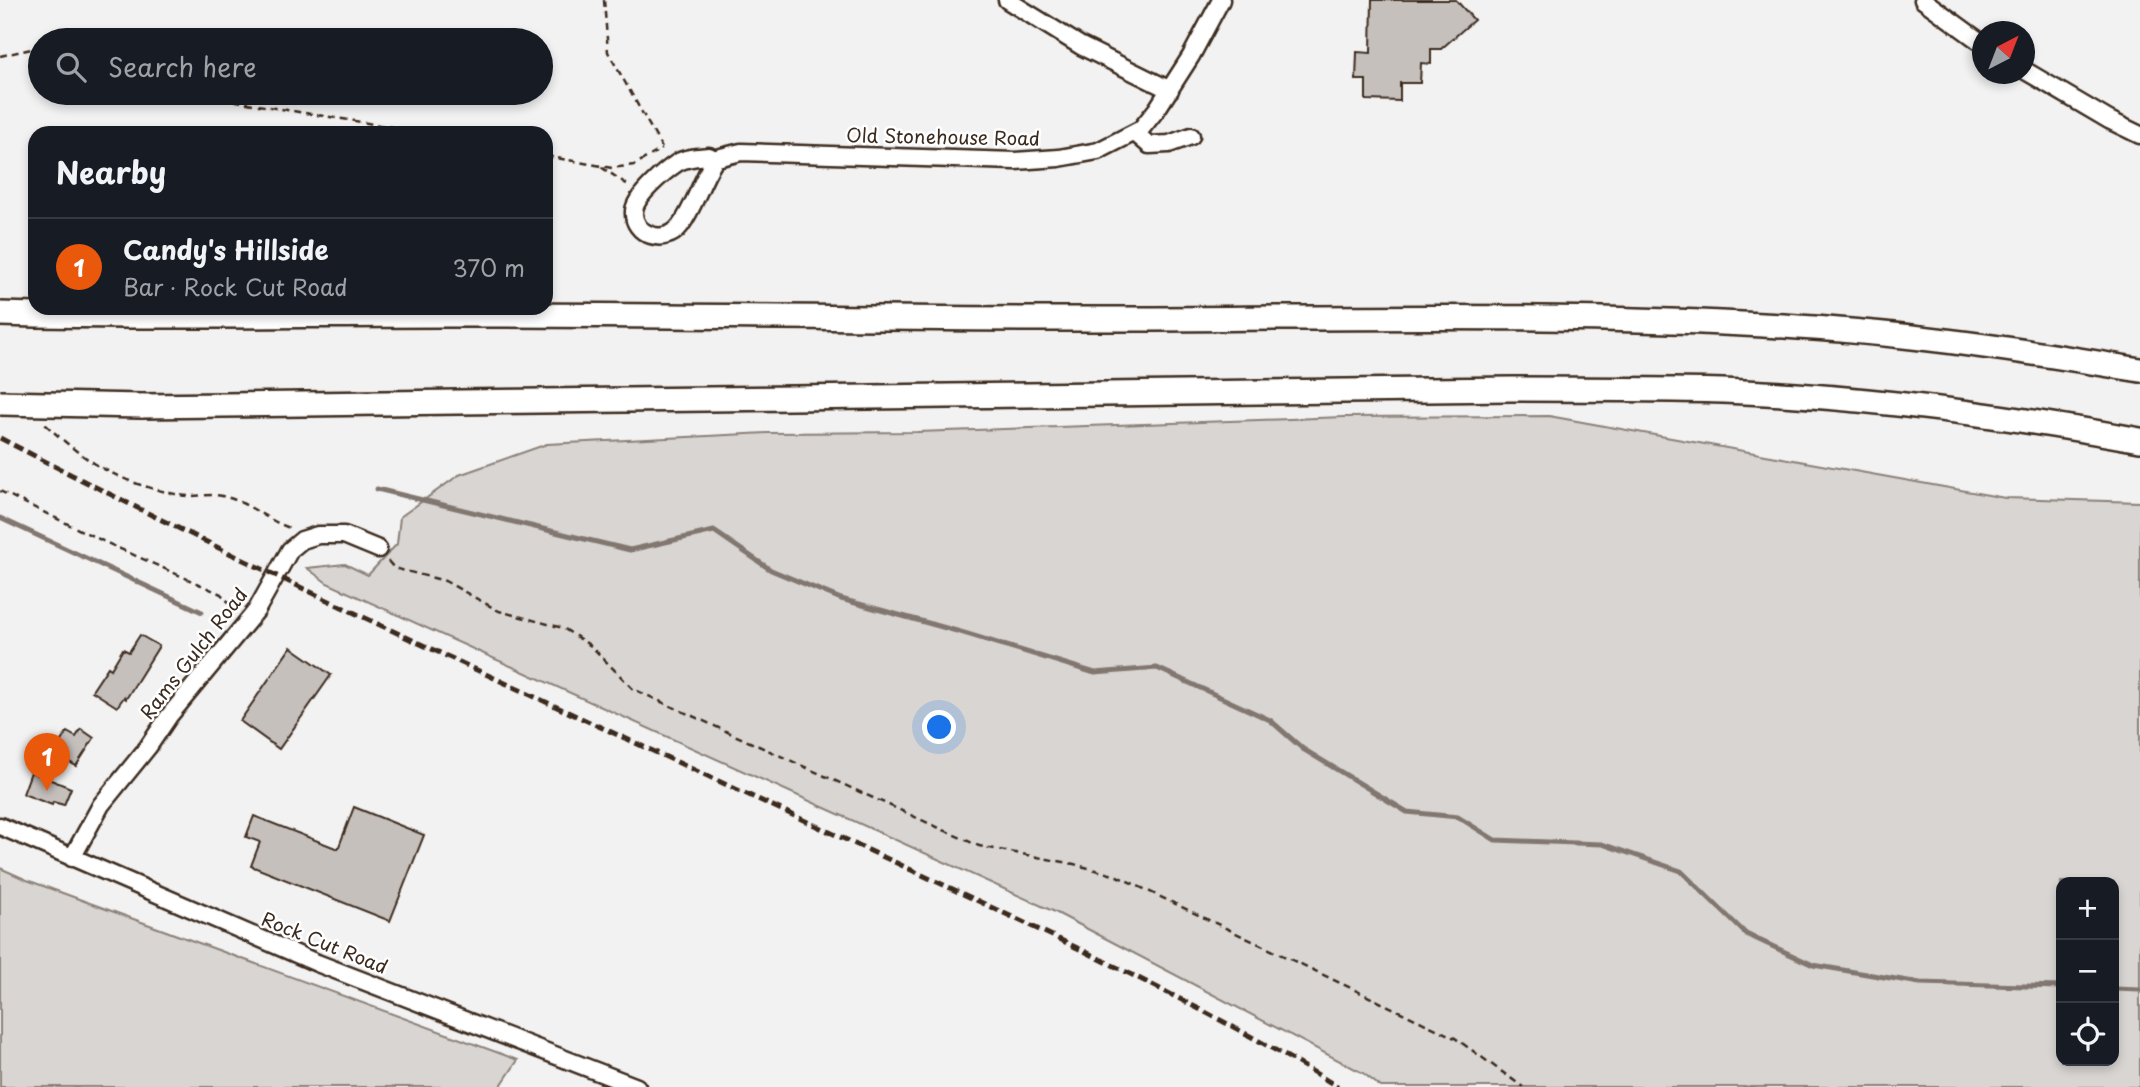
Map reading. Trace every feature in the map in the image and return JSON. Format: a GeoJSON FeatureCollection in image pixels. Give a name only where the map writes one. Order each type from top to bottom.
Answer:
{"type":"FeatureCollection","features":[{"type":"Feature","properties":{"kind":"highway"},"geometry":{"type":"LineString","coordinates":[[0,314],[28,314]]}},
{"type":"Feature","properties":{"kind":"highway"},"geometry":{"type":"LineString","coordinates":[[180,315],[418,315]]}},
{"type":"Feature","properties":{"kind":"highway"},"geometry":{"type":"LineString","coordinates":[[553,315],[1667,321],[1802,327],[1887,335],[2042,353],[2140,370]]}},
{"type":"Feature","properties":{"kind":"highway"},"geometry":{"type":"LineString","coordinates":[[0,403],[141,406],[1511,388],[1724,391],[1850,399],[1954,410],[2140,440]]}},
{"type":"Feature","properties":{"kind":"street"},"geometry":{"type":"LineString","coordinates":[[1007,0],[1081,47],[1170,90]]}},
{"type":"Feature","properties":{"kind":"street","name":"Old Stonehouse Road"},"geometry":{"type":"LineString","coordinates":[[678,163],[698,157],[709,156],[713,159],[741,152],[1015,161],[1059,158],[1098,151],[1135,133],[1157,109],[1191,57],[1221,0]]}},
{"type":"Feature","properties":{"kind":"street"},"geometry":{"type":"LineString","coordinates":[[1923,0],[1972,35]]}},
{"type":"Feature","properties":{"kind":"street"},"geometry":{"type":"LineString","coordinates":[[2035,76],[2109,120],[2140,135]]}},
{"type":"Feature","properties":{"kind":"street"},"geometry":{"type":"LineString","coordinates":[[1135,133],[1149,145],[1169,144],[1191,136]]}},
{"type":"Feature","properties":{"kind":"street"},"geometry":{"type":"LineString","coordinates":[[678,163],[639,198],[634,213],[636,222],[646,233],[657,238],[664,238],[679,229],[713,159]]}},
{"type":"Feature","properties":{"kind":"street"},"geometry":{"type":"LineString","coordinates":[[318,535],[344,535],[378,549]]}},
{"type":"Feature","properties":{"kind":"street","name":"Rams Gulch Road"},"geometry":{"type":"LineString","coordinates":[[72,858],[101,805],[148,747],[169,716],[256,611],[290,550],[302,540],[318,535]]}},
{"type":"Feature","properties":{"kind":"street","name":"Rock Cut Road"},"geometry":{"type":"LineString","coordinates":[[0,827],[317,963],[637,1087]]}},
{"type":"Feature","properties":{"kind":"path"},"geometry":{"type":"LineString","coordinates":[[604,0],[608,52],[662,148],[678,163]]}},
{"type":"Feature","properties":{"kind":"path"},"geometry":{"type":"LineString","coordinates":[[0,56],[28,50]]}},
{"type":"Feature","properties":{"kind":"path"},"geometry":{"type":"LineString","coordinates":[[254,105],[306,111],[387,126]]}},
{"type":"Feature","properties":{"kind":"path"},"geometry":{"type":"LineString","coordinates":[[553,157],[612,168],[634,165],[662,148]]}},
{"type":"Feature","properties":{"kind":"path"},"geometry":{"type":"LineString","coordinates":[[599,166],[629,185],[639,198]]}},
{"type":"Feature","properties":{"kind":"path"},"geometry":{"type":"LineString","coordinates":[[38,417],[67,445],[120,479],[182,496],[220,495],[237,500],[278,524],[318,535]]}},
{"type":"Feature","properties":{"kind":"path"},"geometry":{"type":"LineString","coordinates":[[0,491],[221,594],[247,622]]}},
{"type":"Feature","properties":{"kind":"path"},"geometry":{"type":"LineString","coordinates":[[378,549],[394,568],[445,581],[499,611],[563,628],[592,646],[633,690],[979,846],[1074,864],[1117,876],[1455,1038],[1523,1087]]}},
{"type":"Feature","properties":{"kind":"shaded area"},"geometry":{"type":"Polygon","coordinates":[[[1549,416],[2005,498],[2140,502],[2140,1087],[1381,1087],[1363,1073],[1055,912],[327,583],[307,568],[345,564],[368,575],[397,544],[400,517],[459,475],[547,444],[767,433],[917,432],[1344,417],[1549,416]]]}},
{"type":"Feature","properties":{"kind":"shaded area"},"geometry":{"type":"Polygon","coordinates":[[[0,868],[518,1060],[500,1087],[0,1087],[0,868]]]}},
{"type":"Feature","properties":{"kind":"building"},"geometry":{"type":"Polygon","coordinates":[[[1372,0],[1456,0],[1474,20],[1441,49],[1431,49],[1431,64],[1421,63],[1420,83],[1400,83],[1400,101],[1366,100],[1366,80],[1356,80],[1357,52],[1371,53],[1372,0]]]}},
{"type":"Feature","properties":{"kind":"building"},"geometry":{"type":"Polygon","coordinates":[[[140,635],[159,646],[126,699],[124,697],[117,707],[92,691],[108,667],[111,669],[123,649],[129,652],[140,635]]]}},
{"type":"Feature","properties":{"kind":"building"},"geometry":{"type":"Polygon","coordinates":[[[291,647],[331,675],[279,749],[240,721],[291,647]]]}},
{"type":"Feature","properties":{"kind":"building"},"geometry":{"type":"Polygon","coordinates":[[[81,729],[94,738],[76,766],[54,752],[67,732],[76,737],[81,729]]]}},
{"type":"Feature","properties":{"kind":"building"},"geometry":{"type":"Polygon","coordinates":[[[31,772],[71,788],[64,805],[53,802],[52,805],[23,794],[31,772]]]}},
{"type":"Feature","properties":{"kind":"building"},"geometry":{"type":"Polygon","coordinates":[[[354,807],[424,835],[390,921],[251,866],[260,842],[246,837],[254,816],[338,849],[354,807]]]}},
{"type":"Feature","properties":{"kind":"waterway"},"geometry":{"type":"LineString","coordinates":[[377,489],[630,550],[714,531],[771,570],[841,599],[1095,673],[1157,668],[1270,720],[1303,749],[1407,812],[1458,817],[1495,840],[1602,844],[1681,871],[1746,934],[1813,965],[1920,983],[2056,987]]}},
{"type":"Feature","properties":{"kind":"waterway"},"geometry":{"type":"LineString","coordinates":[[0,518],[202,612]]}},
{"type":"Feature","properties":{"kind":"waterway"},"geometry":{"type":"LineString","coordinates":[[2119,989],[2140,990]]}},
{"type":"Feature","properties":{"kind":"railway"},"geometry":{"type":"LineString","coordinates":[[0,438],[301,588],[1088,953],[1246,1034],[1338,1087]]}},
{"type":"Feature","properties":{"kind":"place","name":"Candy's Hillside"},"geometry":{"type":"Point","coordinates":[47,791]}}]}
